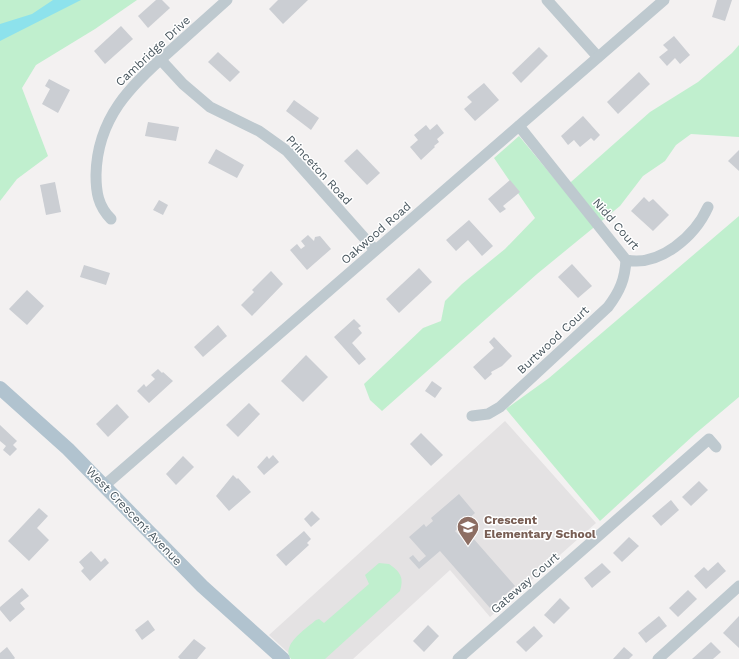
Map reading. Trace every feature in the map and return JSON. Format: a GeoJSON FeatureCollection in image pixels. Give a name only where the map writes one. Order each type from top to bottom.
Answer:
{"type":"FeatureCollection","features":[{"type":"Feature","properties":{"kind":"main road","name":"West Crescent Avenue"},"geometry":{"type":"LineString","coordinates":[[0,388],[68,449],[105,485],[202,586],[283,659]]}},
{"type":"Feature","properties":{"kind":"street","name":"Cambridge Drive"},"geometry":{"type":"LineString","coordinates":[[111,219],[101,207],[96,187],[99,150],[104,132],[122,97],[135,82],[227,0]]}},
{"type":"Feature","properties":{"kind":"street"},"geometry":{"type":"LineString","coordinates":[[547,0],[598,57]]}},
{"type":"Feature","properties":{"kind":"street","name":"Oakwood Road"},"geometry":{"type":"LineString","coordinates":[[105,485],[664,0]]}},
{"type":"Feature","properties":{"kind":"street","name":"Princeton Road"},"geometry":{"type":"LineString","coordinates":[[160,59],[187,88],[210,107],[258,131],[287,151],[375,250]]}},
{"type":"Feature","properties":{"kind":"street","name":"Nidd Court"},"geometry":{"type":"LineString","coordinates":[[519,126],[626,260],[638,262],[654,259],[671,249],[702,220],[708,207]]}},
{"type":"Feature","properties":{"kind":"street","name":"Burtwood Court"},"geometry":{"type":"LineString","coordinates":[[472,416],[488,414],[500,407],[608,306],[618,293],[625,278],[626,260]]}},
{"type":"Feature","properties":{"kind":"street","name":"Gateway Court"},"geometry":{"type":"LineString","coordinates":[[458,659],[709,440],[716,447]]}},
{"type":"Feature","properties":{"kind":"street"},"geometry":{"type":"LineString","coordinates":[[658,659],[739,586]]}},
{"type":"Feature","properties":{"kind":"shaded area","name":"Crescent Elementary School"},"geometry":{"type":"Polygon","coordinates":[[[505,421],[596,523],[490,617],[450,570],[353,659],[295,659],[269,635],[505,421]]]}},
{"type":"Feature","properties":{"kind":"green space"},"geometry":{"type":"Polygon","coordinates":[[[0,0],[137,0],[95,29],[36,65],[22,88],[48,156],[17,179],[0,201],[0,0]]]}},
{"type":"Feature","properties":{"kind":"green space"},"geometry":{"type":"Polygon","coordinates":[[[739,45],[739,137],[691,134],[676,145],[665,161],[643,176],[620,206],[537,274],[382,411],[370,400],[364,384],[423,328],[441,321],[445,301],[462,284],[505,249],[535,218],[494,158],[519,136],[563,189],[650,112],[698,82],[732,53],[739,45]]]}},
{"type":"Feature","properties":{"kind":"green space"},"geometry":{"type":"Polygon","coordinates":[[[739,216],[739,397],[695,434],[600,521],[506,409],[549,378],[739,216]]]}},
{"type":"Feature","properties":{"kind":"green space"},"geometry":{"type":"Polygon","coordinates":[[[379,563],[389,564],[399,573],[402,582],[400,591],[325,659],[291,659],[289,648],[296,637],[316,620],[319,619],[324,623],[369,584],[365,575],[379,563]]]}},
{"type":"Feature","properties":{"kind":"water"},"geometry":{"type":"Polygon","coordinates":[[[53,0],[81,0],[0,41],[0,24],[32,14],[53,0]]]}},
{"type":"Feature","properties":{"kind":"building"},"geometry":{"type":"Polygon","coordinates":[[[156,0],[162,0],[170,8],[148,28],[138,16],[156,0]]]}},
{"type":"Feature","properties":{"kind":"building"},"geometry":{"type":"Polygon","coordinates":[[[278,0],[308,0],[283,24],[269,9],[278,0]]]}},
{"type":"Feature","properties":{"kind":"building"},"geometry":{"type":"Polygon","coordinates":[[[717,0],[732,0],[725,21],[712,17],[717,0]]]}},
{"type":"Feature","properties":{"kind":"building"},"geometry":{"type":"Polygon","coordinates":[[[121,26],[133,39],[105,64],[94,51],[121,26]]]}},
{"type":"Feature","properties":{"kind":"building"},"geometry":{"type":"Polygon","coordinates":[[[674,36],[690,55],[680,64],[675,58],[667,66],[659,57],[668,50],[663,45],[674,36]]]}},
{"type":"Feature","properties":{"kind":"building"},"geometry":{"type":"Polygon","coordinates":[[[539,47],[548,56],[521,83],[512,73],[539,47]]]}},
{"type":"Feature","properties":{"kind":"building"},"geometry":{"type":"Polygon","coordinates":[[[218,52],[240,72],[230,82],[208,62],[218,52]]]}},
{"type":"Feature","properties":{"kind":"building"},"geometry":{"type":"Polygon","coordinates":[[[639,72],[650,84],[618,114],[607,102],[639,72]]]}},
{"type":"Feature","properties":{"kind":"building"},"geometry":{"type":"Polygon","coordinates":[[[49,79],[70,90],[58,113],[42,104],[50,89],[45,86],[49,79]]]}},
{"type":"Feature","properties":{"kind":"building"},"geometry":{"type":"Polygon","coordinates":[[[484,83],[499,100],[475,121],[464,109],[472,102],[467,97],[484,83]]]}},
{"type":"Feature","properties":{"kind":"building"},"geometry":{"type":"Polygon","coordinates":[[[294,100],[319,118],[311,130],[286,111],[294,100]]]}},
{"type":"Feature","properties":{"kind":"building"},"geometry":{"type":"Polygon","coordinates":[[[583,116],[600,135],[594,141],[591,138],[580,147],[574,140],[568,145],[561,136],[583,116]]]}},
{"type":"Feature","properties":{"kind":"building"},"geometry":{"type":"Polygon","coordinates":[[[148,122],[179,127],[176,141],[145,136],[148,122]]]}},
{"type":"Feature","properties":{"kind":"building"},"geometry":{"type":"Polygon","coordinates":[[[437,124],[444,133],[437,139],[439,142],[434,146],[435,147],[421,160],[410,147],[418,140],[414,135],[426,125],[430,130],[437,124]]]}},
{"type":"Feature","properties":{"kind":"building"},"geometry":{"type":"Polygon","coordinates":[[[216,149],[244,165],[237,178],[208,163],[216,149]]]}},
{"type":"Feature","properties":{"kind":"building"},"geometry":{"type":"Polygon","coordinates":[[[357,149],[380,173],[367,185],[344,161],[357,149]]]}},
{"type":"Feature","properties":{"kind":"building"},"geometry":{"type":"Polygon","coordinates":[[[739,150],[739,171],[728,161],[739,150]]]}},
{"type":"Feature","properties":{"kind":"building"},"geometry":{"type":"Polygon","coordinates":[[[510,180],[520,192],[503,206],[506,209],[500,213],[488,199],[510,180]]]}},
{"type":"Feature","properties":{"kind":"building"},"geometry":{"type":"Polygon","coordinates":[[[55,182],[61,212],[46,215],[40,185],[55,182]]]}},
{"type":"Feature","properties":{"kind":"building"},"geometry":{"type":"Polygon","coordinates":[[[644,197],[649,202],[653,199],[669,215],[653,231],[631,211],[644,197]]]}},
{"type":"Feature","properties":{"kind":"building"},"geometry":{"type":"Polygon","coordinates":[[[159,200],[168,205],[163,215],[153,210],[159,200]]]}},
{"type":"Feature","properties":{"kind":"building"},"geometry":{"type":"Polygon","coordinates":[[[469,220],[493,246],[482,256],[468,240],[456,251],[446,240],[469,220]]]}},
{"type":"Feature","properties":{"kind":"building"},"geometry":{"type":"Polygon","coordinates":[[[308,235],[314,241],[315,237],[320,236],[331,249],[307,270],[290,250],[297,244],[301,249],[305,246],[301,241],[308,235]]]}},
{"type":"Feature","properties":{"kind":"building"},"geometry":{"type":"Polygon","coordinates":[[[572,264],[592,286],[578,298],[558,277],[572,264]]]}},
{"type":"Feature","properties":{"kind":"building"},"geometry":{"type":"Polygon","coordinates":[[[84,265],[110,273],[106,285],[80,277],[84,265]]]}},
{"type":"Feature","properties":{"kind":"building"},"geometry":{"type":"Polygon","coordinates":[[[419,268],[432,282],[399,313],[386,299],[419,268]]]}},
{"type":"Feature","properties":{"kind":"building"},"geometry":{"type":"Polygon","coordinates":[[[271,271],[283,284],[252,316],[241,305],[254,292],[252,290],[271,271]]]}},
{"type":"Feature","properties":{"kind":"building"},"geometry":{"type":"Polygon","coordinates":[[[27,290],[44,306],[27,325],[9,309],[27,290]]]}},
{"type":"Feature","properties":{"kind":"building"},"geometry":{"type":"Polygon","coordinates":[[[354,319],[361,326],[358,328],[362,333],[352,343],[366,359],[359,365],[334,337],[354,319]]]}},
{"type":"Feature","properties":{"kind":"building"},"geometry":{"type":"Polygon","coordinates":[[[218,325],[227,336],[203,357],[194,347],[218,325]]]}},
{"type":"Feature","properties":{"kind":"building"},"geometry":{"type":"Polygon","coordinates":[[[494,337],[512,356],[502,366],[491,372],[492,374],[485,380],[473,367],[494,348],[489,342],[494,337]]]}},
{"type":"Feature","properties":{"kind":"building"},"geometry":{"type":"Polygon","coordinates":[[[306,355],[328,377],[303,402],[281,381],[306,355]]]}},
{"type":"Feature","properties":{"kind":"building"},"geometry":{"type":"Polygon","coordinates":[[[158,369],[173,381],[149,403],[137,391],[144,384],[146,387],[155,379],[151,375],[158,369]]]}},
{"type":"Feature","properties":{"kind":"building"},"geometry":{"type":"Polygon","coordinates":[[[432,381],[442,388],[435,398],[425,391],[432,381]]]}},
{"type":"Feature","properties":{"kind":"building"},"geometry":{"type":"Polygon","coordinates":[[[249,403],[260,414],[238,437],[226,425],[249,403]]]}},
{"type":"Feature","properties":{"kind":"building"},"geometry":{"type":"Polygon","coordinates":[[[117,404],[129,417],[108,437],[96,424],[117,404]]]}},
{"type":"Feature","properties":{"kind":"building"},"geometry":{"type":"Polygon","coordinates":[[[0,425],[17,441],[13,445],[17,449],[10,456],[3,450],[6,446],[0,441],[0,425]]]}},
{"type":"Feature","properties":{"kind":"building"},"geometry":{"type":"Polygon","coordinates":[[[421,433],[443,455],[431,466],[410,444],[421,433]]]}},
{"type":"Feature","properties":{"kind":"building"},"geometry":{"type":"Polygon","coordinates":[[[273,455],[279,462],[264,475],[257,467],[267,456],[269,459],[273,455]]]}},
{"type":"Feature","properties":{"kind":"building"},"geometry":{"type":"Polygon","coordinates":[[[183,456],[194,467],[176,485],[166,474],[183,456]]]}},
{"type":"Feature","properties":{"kind":"building"},"geometry":{"type":"Polygon","coordinates":[[[233,475],[237,479],[238,478],[251,492],[229,511],[216,496],[233,475]]]}},
{"type":"Feature","properties":{"kind":"building"},"geometry":{"type":"Polygon","coordinates":[[[699,481],[708,490],[691,506],[682,497],[699,481]]]}},
{"type":"Feature","properties":{"kind":"building"},"geometry":{"type":"Polygon","coordinates":[[[459,494],[475,513],[455,531],[459,535],[465,529],[515,586],[490,608],[440,551],[419,569],[409,558],[413,555],[419,562],[426,556],[409,537],[424,524],[426,527],[433,521],[431,518],[459,494]]]}},
{"type":"Feature","properties":{"kind":"building"},"geometry":{"type":"Polygon","coordinates":[[[671,500],[679,510],[661,526],[652,516],[671,500]]]}},
{"type":"Feature","properties":{"kind":"building"},"geometry":{"type":"Polygon","coordinates":[[[39,508],[48,516],[37,528],[49,540],[29,561],[8,541],[39,508]]]}},
{"type":"Feature","properties":{"kind":"building"},"geometry":{"type":"Polygon","coordinates":[[[312,511],[320,519],[311,527],[304,519],[312,511]]]}},
{"type":"Feature","properties":{"kind":"building"},"geometry":{"type":"Polygon","coordinates":[[[304,531],[311,539],[307,543],[309,545],[286,566],[276,555],[304,531]]]}},
{"type":"Feature","properties":{"kind":"building"},"geometry":{"type":"Polygon","coordinates":[[[629,537],[639,546],[622,562],[613,553],[629,537]]]}},
{"type":"Feature","properties":{"kind":"building"},"geometry":{"type":"Polygon","coordinates":[[[91,551],[101,562],[105,558],[109,563],[90,581],[81,571],[84,568],[79,562],[91,551]]]}},
{"type":"Feature","properties":{"kind":"building"},"geometry":{"type":"Polygon","coordinates":[[[718,562],[726,571],[706,589],[694,576],[704,567],[708,571],[718,562]]]}},
{"type":"Feature","properties":{"kind":"building"},"geometry":{"type":"Polygon","coordinates":[[[602,563],[611,572],[592,588],[584,578],[602,563]]]}},
{"type":"Feature","properties":{"kind":"building"},"geometry":{"type":"Polygon","coordinates":[[[22,588],[29,596],[20,603],[25,609],[10,622],[0,610],[0,607],[22,588]]]}},
{"type":"Feature","properties":{"kind":"building"},"geometry":{"type":"Polygon","coordinates":[[[688,590],[697,599],[678,617],[669,608],[688,590]]]}},
{"type":"Feature","properties":{"kind":"building"},"geometry":{"type":"Polygon","coordinates":[[[560,598],[570,608],[554,624],[544,615],[560,598]]]}},
{"type":"Feature","properties":{"kind":"building"},"geometry":{"type":"Polygon","coordinates":[[[659,616],[667,626],[646,643],[638,633],[659,616]]]}},
{"type":"Feature","properties":{"kind":"building"},"geometry":{"type":"Polygon","coordinates":[[[739,616],[739,648],[723,633],[739,616]]]}},
{"type":"Feature","properties":{"kind":"building"},"geometry":{"type":"Polygon","coordinates":[[[148,620],[155,630],[142,640],[135,630],[148,620]]]}},
{"type":"Feature","properties":{"kind":"building"},"geometry":{"type":"Polygon","coordinates":[[[428,625],[439,636],[424,652],[413,641],[428,625]]]}},
{"type":"Feature","properties":{"kind":"building"},"geometry":{"type":"Polygon","coordinates":[[[534,626],[543,636],[526,652],[516,642],[534,626]]]}},
{"type":"Feature","properties":{"kind":"building"},"geometry":{"type":"Polygon","coordinates":[[[194,639],[206,648],[197,659],[180,659],[178,657],[194,639]]]}},
{"type":"Feature","properties":{"kind":"building"},"geometry":{"type":"Polygon","coordinates":[[[711,642],[721,652],[713,659],[692,659],[711,642]]]}},
{"type":"Feature","properties":{"kind":"building"},"geometry":{"type":"Polygon","coordinates":[[[7,647],[15,658],[0,659],[0,653],[7,647]]]}},
{"type":"Feature","properties":{"kind":"building"},"geometry":{"type":"Polygon","coordinates":[[[624,647],[633,655],[629,659],[613,659],[624,647]]]}},
{"type":"Feature","properties":{"kind":"place","name":"Crescent Elementary School"},"geometry":{"type":"Point","coordinates":[468,546]}}]}
